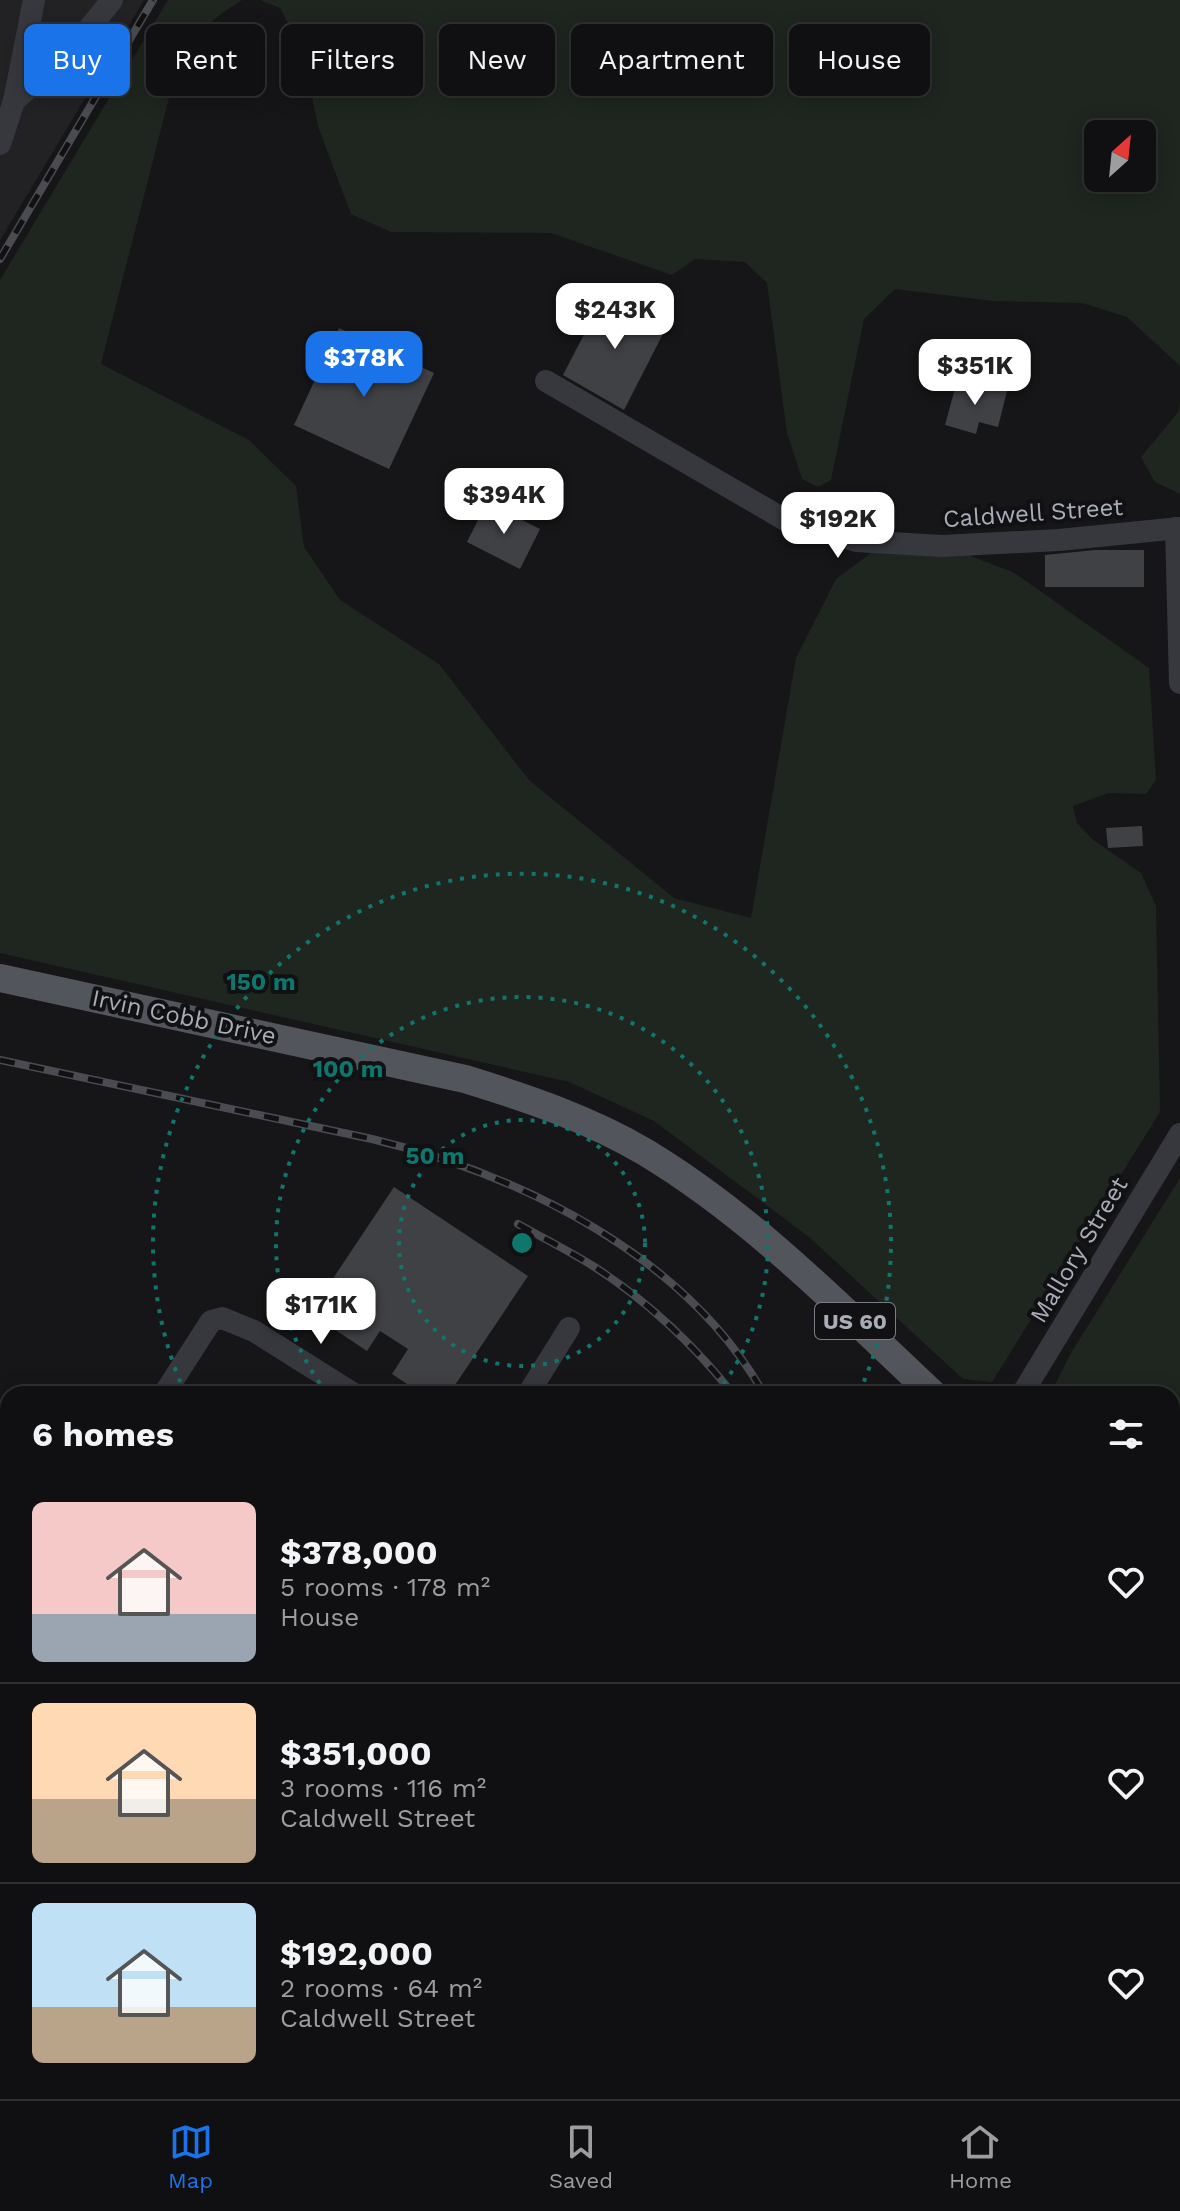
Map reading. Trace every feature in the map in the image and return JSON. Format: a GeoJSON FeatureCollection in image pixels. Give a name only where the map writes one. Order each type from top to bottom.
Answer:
{"type":"FeatureCollection","features":[{"type":"Feature","properties":{"kind":"main road","name":"Irvin Cobb Drive"},"geometry":{"type":"LineString","coordinates":[[0,978],[436,1072],[533,1100],[600,1129],[643,1151],[722,1204],[924,1386]]}},
{"type":"Feature","properties":{"kind":"street"},"geometry":{"type":"LineString","coordinates":[[0,144],[14,101],[34,0]]}},
{"type":"Feature","properties":{"kind":"street"},"geometry":{"type":"LineString","coordinates":[[14,101],[71,51],[112,0]]}},
{"type":"Feature","properties":{"kind":"street","name":"Caldwell Street"},"geometry":{"type":"LineString","coordinates":[[546,381],[787,521],[856,541],[942,546],[1059,540],[1178,528]]}},
{"type":"Feature","properties":{"kind":"street"},"geometry":{"type":"LineString","coordinates":[[1178,528],[1180,683]]}},
{"type":"Feature","properties":{"kind":"street","name":"Mallory Street"},"geometry":{"type":"LineString","coordinates":[[1027,1386],[1180,1134]]}},
{"type":"Feature","properties":{"kind":"street"},"geometry":{"type":"LineString","coordinates":[[169,1386],[211,1321],[222,1318],[264,1338],[341,1386]]}},
{"type":"Feature","properties":{"kind":"street"},"geometry":{"type":"LineString","coordinates":[[533,1386],[569,1328]]}},
{"type":"Feature","properties":{"kind":"shaded area"},"geometry":{"type":"Polygon","coordinates":[[[0,0],[144,0],[130,24],[24,24],[24,96],[86,96],[0,240],[0,0]]]}},
{"type":"Feature","properties":{"kind":"shaded area"},"geometry":{"type":"Polygon","coordinates":[[[168,0],[242,0],[208,24],[154,24],[168,0]]]}},
{"type":"Feature","properties":{"kind":"shaded area"},"geometry":{"type":"Polygon","coordinates":[[[260,0],[1180,0],[1180,366],[1127,317],[1082,303],[993,301],[895,289],[864,319],[831,480],[818,487],[802,479],[787,433],[767,283],[745,262],[695,259],[672,275],[551,233],[391,232],[351,214],[319,129],[312,96],[423,96],[423,24],[289,24],[280,8],[260,0]]]}},
{"type":"Feature","properties":{"kind":"shaded area"},"geometry":{"type":"Polygon","coordinates":[[[146,37],[146,96],[169,96],[101,364],[249,440],[296,486],[304,547],[340,600],[439,664],[529,780],[674,898],[751,918],[796,658],[836,579],[878,548],[965,554],[1013,572],[1149,668],[1156,780],[1146,794],[1109,793],[1073,806],[1077,823],[1092,839],[1141,873],[1156,906],[1160,1112],[992,1382],[963,1379],[809,1237],[654,1121],[569,1082],[0,953],[0,280],[110,96],[130,96],[130,63],[146,37]]]}},
{"type":"Feature","properties":{"kind":"shaded area"},"geometry":{"type":"Polygon","coordinates":[[[1180,401],[1180,494],[1155,482],[1141,457],[1179,411],[1180,401]]]}},
{"type":"Feature","properties":{"kind":"shaded area"},"geometry":{"type":"Polygon","coordinates":[[[1180,1178],[1180,1386],[1054,1386],[1071,1353],[1180,1178]]]}},
{"type":"Feature","properties":{"kind":"building"},"geometry":{"type":"Polygon","coordinates":[[[605,294],[667,326],[624,410],[563,375],[605,294]]]}},
{"type":"Feature","properties":{"kind":"building"},"geometry":{"type":"Polygon","coordinates":[[[339,328],[434,373],[389,469],[294,425],[339,328]]]}},
{"type":"Feature","properties":{"kind":"building"},"geometry":{"type":"Polygon","coordinates":[[[957,381],[1007,391],[998,427],[979,422],[976,434],[945,425],[957,381]]]}},
{"type":"Feature","properties":{"kind":"building"},"geometry":{"type":"Polygon","coordinates":[[[487,502],[540,529],[520,569],[467,542],[487,502]]]}},
{"type":"Feature","properties":{"kind":"building"},"geometry":{"type":"Polygon","coordinates":[[[1095,550],[1144,550],[1144,587],[1045,587],[1045,555],[1095,550]]]}},
{"type":"Feature","properties":{"kind":"building"},"geometry":{"type":"Polygon","coordinates":[[[1142,826],[1143,846],[1108,848],[1106,828],[1142,826]]]}},
{"type":"Feature","properties":{"kind":"building"},"geometry":{"type":"Polygon","coordinates":[[[394,1187],[528,1276],[454,1386],[410,1386],[392,1374],[408,1349],[380,1331],[367,1351],[310,1313],[394,1187]]]}},
{"type":"Feature","properties":{"kind":"railway"},"geometry":{"type":"LineString","coordinates":[[0,259],[153,0]]}},
{"type":"Feature","properties":{"kind":"railway"},"geometry":{"type":"LineString","coordinates":[[0,1060],[372,1139],[486,1175],[541,1199],[595,1228],[645,1262],[691,1301],[731,1345],[759,1386]]}},
{"type":"Feature","properties":{"kind":"railway"},"geometry":{"type":"LineString","coordinates":[[518,1224],[593,1266],[632,1293],[686,1341],[726,1386]]}}]}
